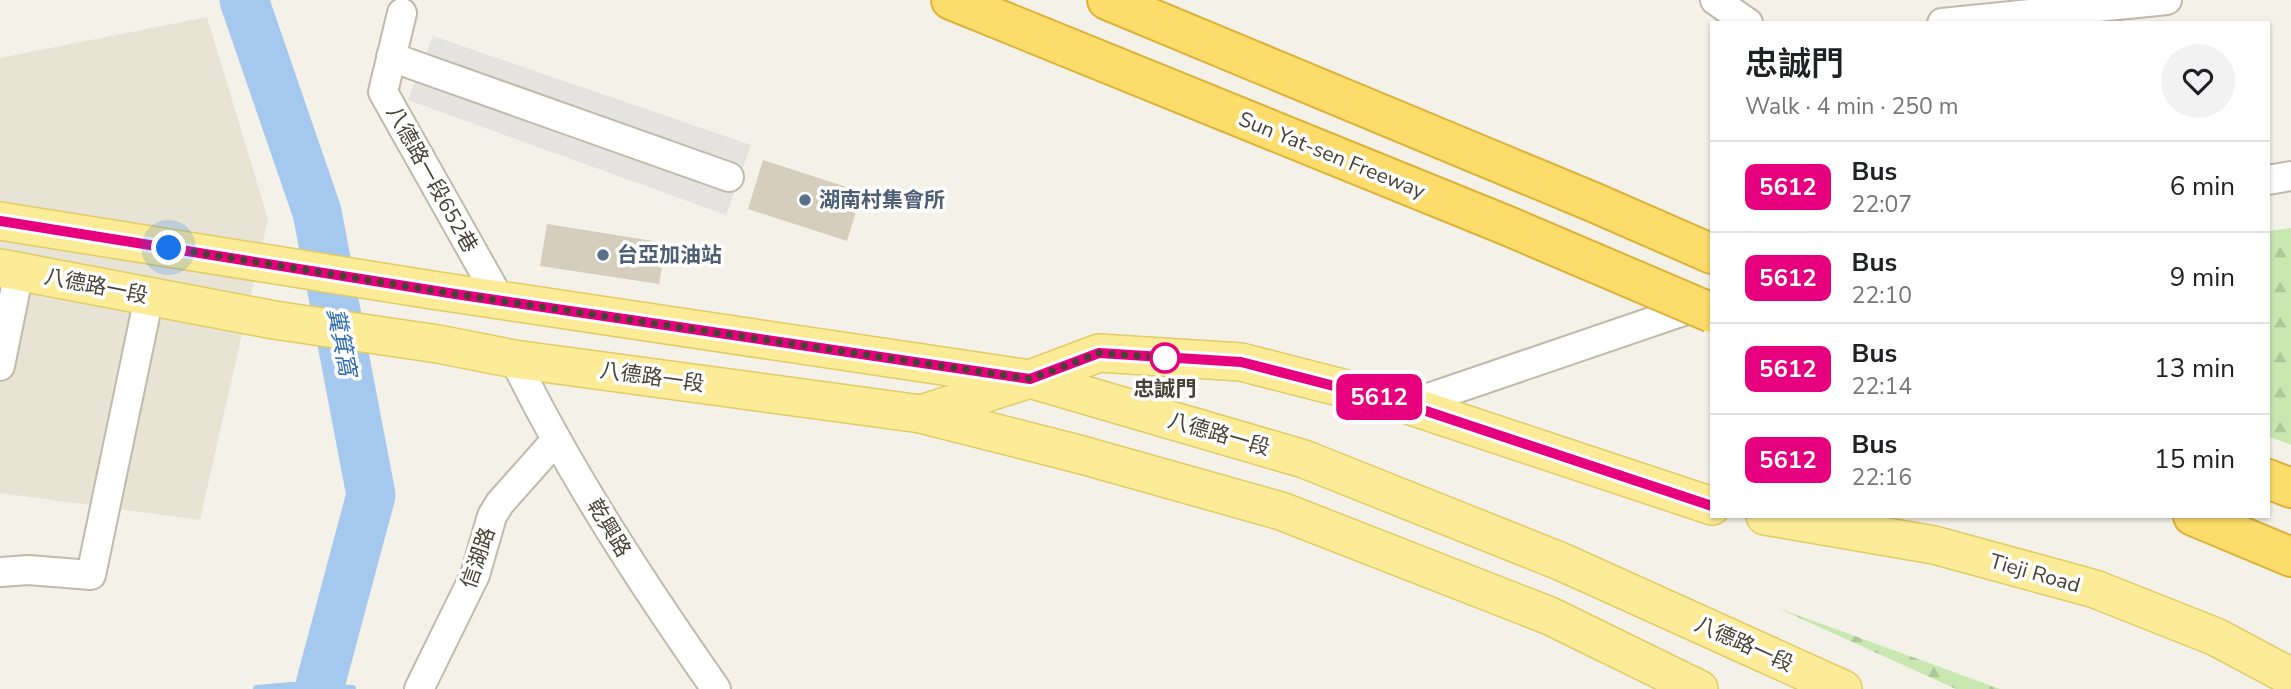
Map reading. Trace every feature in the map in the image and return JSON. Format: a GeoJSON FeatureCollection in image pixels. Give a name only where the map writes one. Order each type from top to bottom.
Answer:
{"type":"FeatureCollection","features":[{"type":"Feature","properties":{"kind":"highway","name":"Sun Yat-sen Freeway"},"geometry":{"type":"LineString","coordinates":[[951,0],[1508,226],[1710,312]]}},
{"type":"Feature","properties":{"kind":"highway"},"geometry":{"type":"LineString","coordinates":[[1107,0],[1710,253]]}},
{"type":"Feature","properties":{"kind":"highway"},"geometry":{"type":"LineString","coordinates":[[2270,480],[2291,488]]}},
{"type":"Feature","properties":{"kind":"highway"},"geometry":{"type":"LineString","coordinates":[[2198,518],[2291,557]]}},
{"type":"Feature","properties":{"kind":"main road","name":"八德路一段"},"geometry":{"type":"LineString","coordinates":[[0,220],[432,290],[1030,379],[1304,459],[1562,562],[1843,689]]}},
{"type":"Feature","properties":{"kind":"main road","name":"八德路一段"},"geometry":{"type":"LineString","coordinates":[[10,270],[274,320],[438,344],[514,359],[920,414],[1082,455],[1281,511],[1550,616],[1699,689]]}},
{"type":"Feature","properties":{"kind":"main road"},"geometry":{"type":"LineString","coordinates":[[920,414],[1030,379],[1099,353],[1241,362],[1408,405],[1710,505]]}},
{"type":"Feature","properties":{"kind":"main road","name":"Tieji Road"},"geometry":{"type":"LineString","coordinates":[[1777,518],[1934,545],[2095,589],[2216,637],[2291,677]]}},
{"type":"Feature","properties":{"kind":"street"},"geometry":{"type":"LineString","coordinates":[[1715,0],[1745,21]]}},
{"type":"Feature","properties":{"kind":"street"},"geometry":{"type":"LineString","coordinates":[[1962,21],[2167,0]]}},
{"type":"Feature","properties":{"kind":"street","name":"八德路一段652巷"},"geometry":{"type":"LineString","coordinates":[[402,13],[383,92],[500,300]]}},
{"type":"Feature","properties":{"kind":"street"},"geometry":{"type":"LineString","coordinates":[[391,57],[729,177]]}},
{"type":"Feature","properties":{"kind":"street"},"geometry":{"type":"LineString","coordinates":[[2270,180],[2291,176]]}},
{"type":"Feature","properties":{"kind":"street"},"geometry":{"type":"LineString","coordinates":[[0,366],[10,270]]}},
{"type":"Feature","properties":{"kind":"street"},"geometry":{"type":"LineString","coordinates":[[0,572],[28,570],[91,575],[149,297]]}},
{"type":"Feature","properties":{"kind":"street"},"geometry":{"type":"LineString","coordinates":[[1408,405],[1710,303]]}},
{"type":"Feature","properties":{"kind":"street","name":"乾興路"},"geometry":{"type":"LineString","coordinates":[[514,359],[556,439],[645,587],[716,689]]}},
{"type":"Feature","properties":{"kind":"street","name":"信湖路"},"geometry":{"type":"LineString","coordinates":[[419,689],[475,575],[492,516],[500,503],[556,439]]}},
{"type":"Feature","properties":{"kind":"shaded area"},"geometry":{"type":"Polygon","coordinates":[[[207,17],[268,219],[200,520],[0,493],[0,58],[207,17]]]}},
{"type":"Feature","properties":{"kind":"shaded area"},"geometry":{"type":"Polygon","coordinates":[[[433,36],[751,145],[726,215],[408,100],[433,36]]]}},
{"type":"Feature","properties":{"kind":"green space"},"geometry":{"type":"Polygon","coordinates":[[[2291,228],[2291,445],[2270,437],[2270,231],[2291,228]]]}},
{"type":"Feature","properties":{"kind":"green space"},"geometry":{"type":"Polygon","coordinates":[[[1775,607],[2000,689],[1956,689],[1775,607]]]}},
{"type":"Feature","properties":{"kind":"building","name":"湖南村集會所"},"geometry":{"type":"Polygon","coordinates":[[[763,160],[862,192],[847,241],[748,209],[763,160]]]}},
{"type":"Feature","properties":{"kind":"building","name":"台亞加油站"},"geometry":{"type":"Polygon","coordinates":[[[547,224],[666,243],[659,284],[540,266],[547,224]]]}},
{"type":"Feature","properties":{"kind":"waterway","name":"糞箕窩"},"geometry":{"type":"LineString","coordinates":[[244,0],[317,212],[371,495],[319,689]]}},
{"type":"Feature","properties":{"kind":"waterway"},"geometry":{"type":"LineString","coordinates":[[257,689],[291,686],[352,689]]}},
{"type":"Feature","properties":{"kind":"bus line","name":"5612"},"geometry":{"type":"LineString","coordinates":[[0,221],[455,294],[1030,379],[1099,353],[1241,362],[1408,405],[1710,505]]}},
{"type":"Feature","properties":{"kind":"place","name":"湖南村集會所"},"geometry":{"type":"Point","coordinates":[805,200]}},
{"type":"Feature","properties":{"kind":"place","name":"台亞加油站"},"geometry":{"type":"Point","coordinates":[603,255]}},
{"type":"Feature","properties":{"kind":"place","name":"忠誠門"},"geometry":{"type":"Point","coordinates":[1165,358]}},
{"type":"Feature","properties":{"kind":"route"},"geometry":{"type":"LineString","coordinates":[[169,248],[455,294],[1030,379],[1099,353],[1170,358],[1165,358]]}}]}
